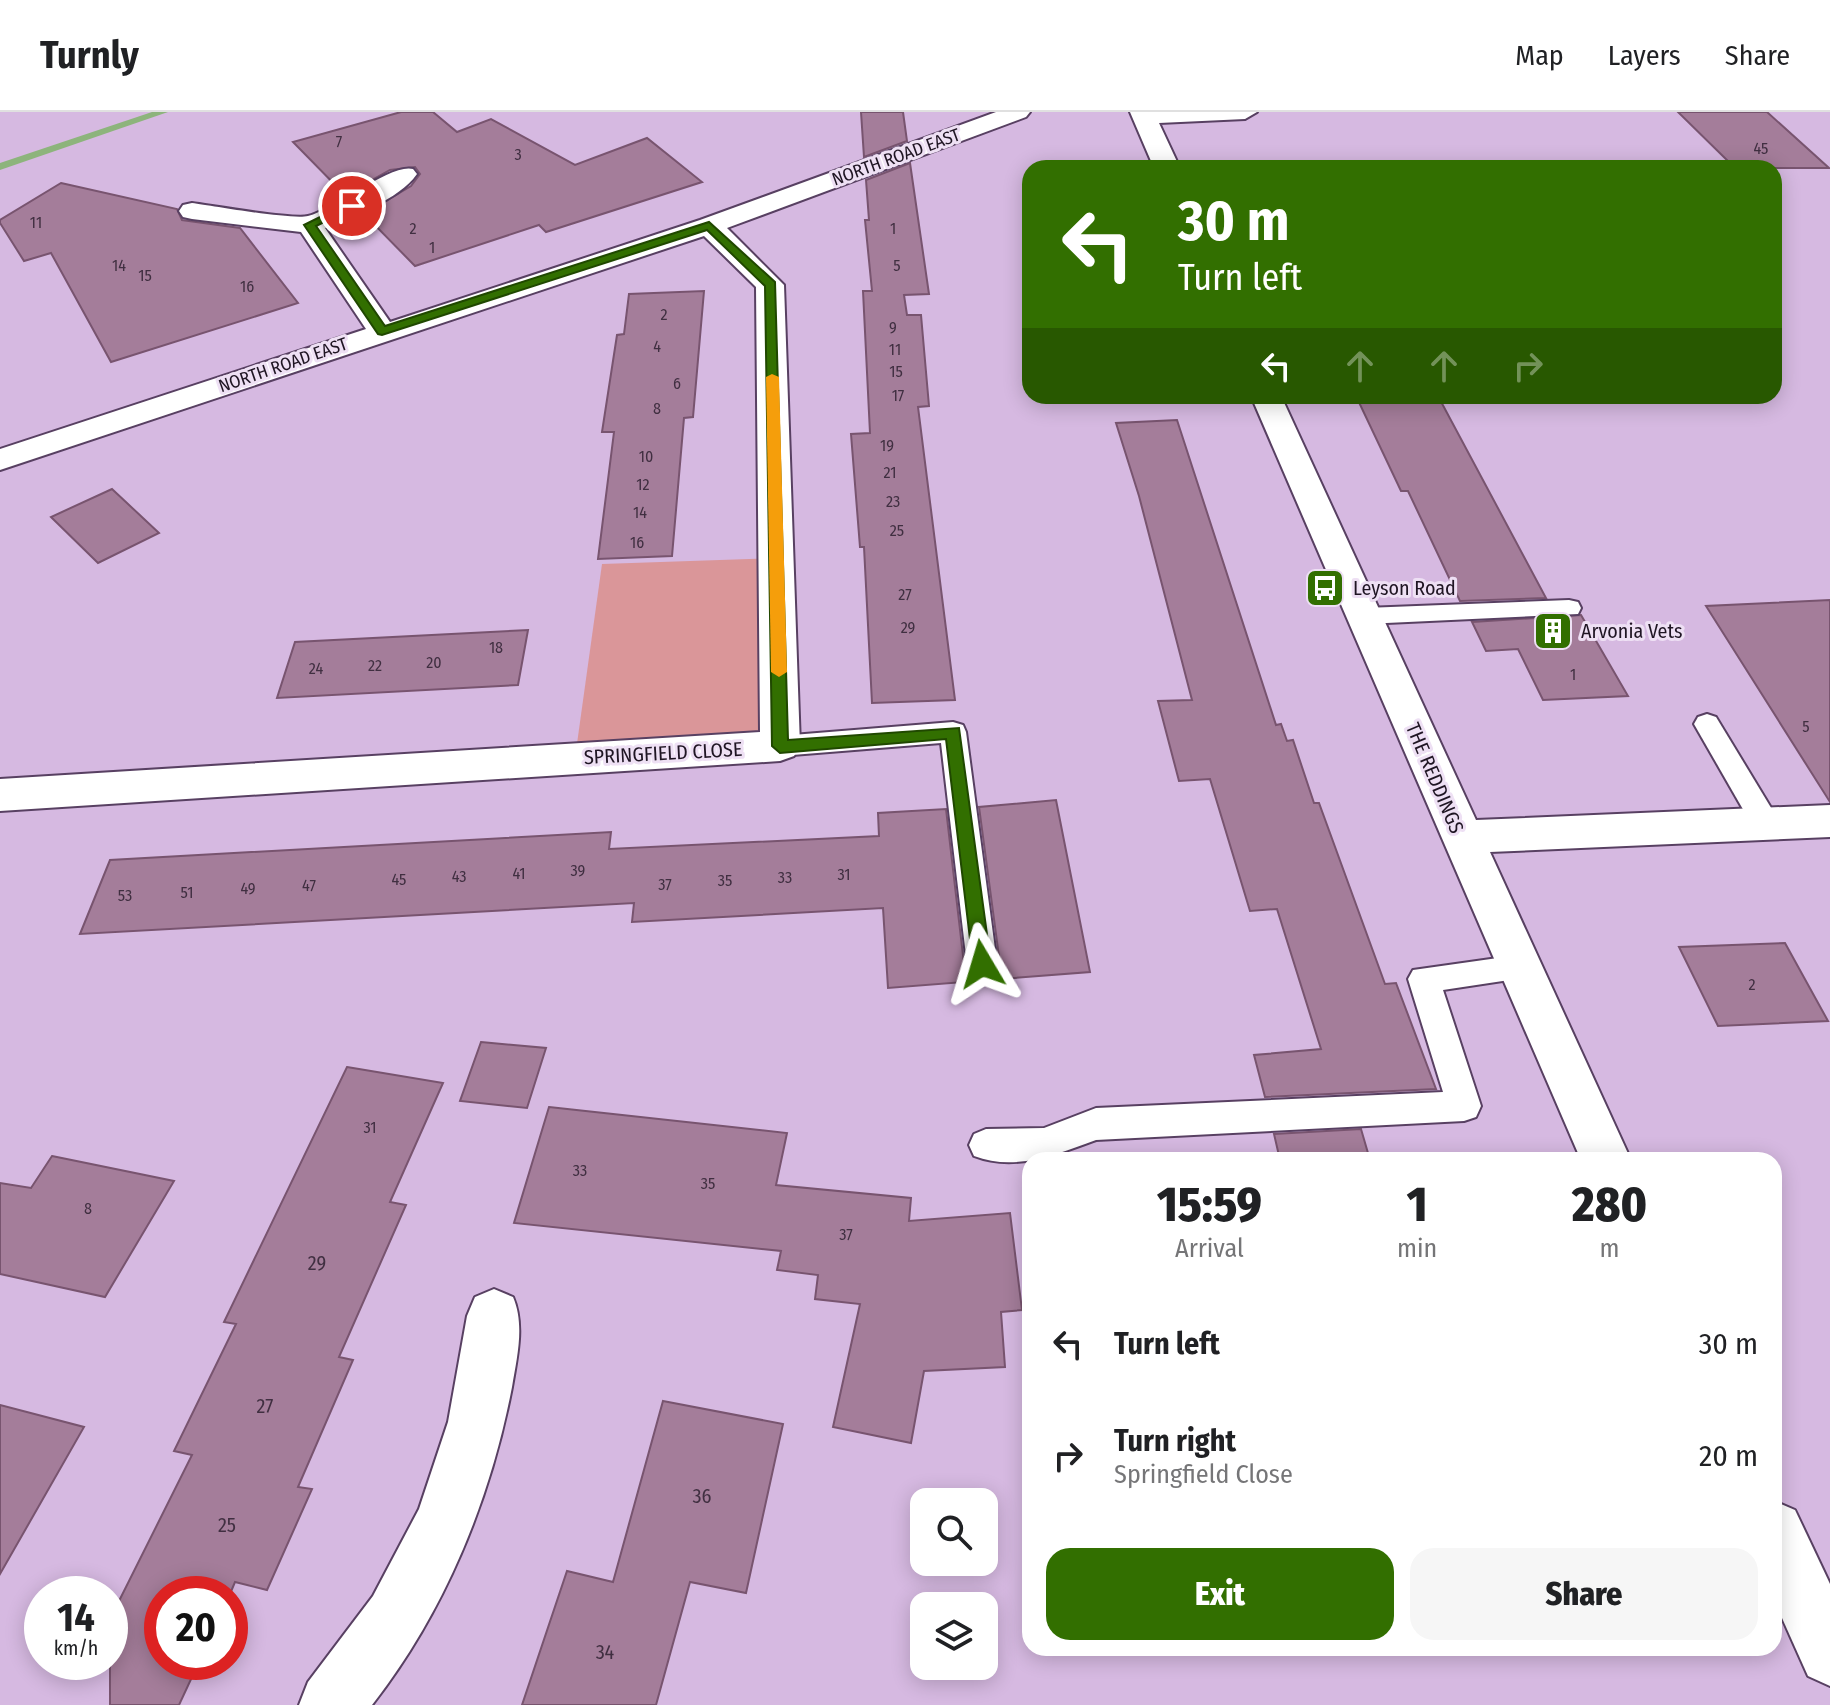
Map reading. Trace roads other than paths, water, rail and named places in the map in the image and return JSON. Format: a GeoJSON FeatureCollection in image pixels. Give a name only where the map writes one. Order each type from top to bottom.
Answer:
{"type":"FeatureCollection","features":[{"type":"Feature","properties":{"kind":"street","name":"NORTH ROAD EAST"},"geometry":{"type":"LineString","coordinates":[[0,460],[382,331],[709,226],[1018,112]]}},
{"type":"Feature","properties":{"kind":"street"},"geometry":{"type":"LineString","coordinates":[[1163,160],[1143,114],[1245,112]]}},
{"type":"Feature","properties":{"kind":"street"},"geometry":{"type":"LineString","coordinates":[[192,211],[310,225],[372,196],[404,174]]}},
{"type":"Feature","properties":{"kind":"street"},"geometry":{"type":"LineString","coordinates":[[310,225],[382,331]]}},
{"type":"Feature","properties":{"kind":"street"},"geometry":{"type":"LineString","coordinates":[[709,226],[770,285],[780,746]]}},
{"type":"Feature","properties":{"kind":"street","name":"THE REDDINGS"},"geometry":{"type":"LineString","coordinates":[[1270,404],[1602,1152]]}},
{"type":"Feature","properties":{"kind":"street","name":"SPRINGFIELD CLOSE"},"geometry":{"type":"LineString","coordinates":[[0,795],[780,746]]}},
{"type":"Feature","properties":{"kind":"street"},"geometry":{"type":"LineString","coordinates":[[1460,837],[1830,821]]}},
{"type":"Feature","properties":{"kind":"street"},"geometry":{"type":"LineString","coordinates":[[331,1705],[364,1667],[412,1591],[448,1515],[476,1429],[488,1377],[494,1316]]}},
{"type":"Feature","properties":{"kind":"street"},"geometry":{"type":"LineString","coordinates":[[1782,1549],[1830,1654]]}},
{"type":"Feature","properties":{"kind":"lane"},"geometry":{"type":"LineString","coordinates":[[1365,616],[1569,608]]}},
{"type":"Feature","properties":{"kind":"lane"},"geometry":{"type":"LineString","coordinates":[[1707,724],[1766,824]]}},
{"type":"Feature","properties":{"kind":"lane"},"geometry":{"type":"LineString","coordinates":[[780,746],[953,732],[982,964]]}},
{"type":"Feature","properties":{"kind":"lane"},"geometry":{"type":"LineString","coordinates":[[986,1145],[1044,1144],[1096,1124],[1464,1106],[1424,979],[1519,968]]}},
{"type":"Feature","properties":{"kind":"waterway"},"geometry":{"type":"LineString","coordinates":[[0,167],[163,112]]}},
{"type":"Feature","properties":{"kind":"place","name":"Leyson Road"},"geometry":{"type":"Point","coordinates":[1325,588]}},
{"type":"Feature","properties":{"kind":"place","name":"Arvonia Vets"},"geometry":{"type":"Point","coordinates":[1553,631]}}]}
